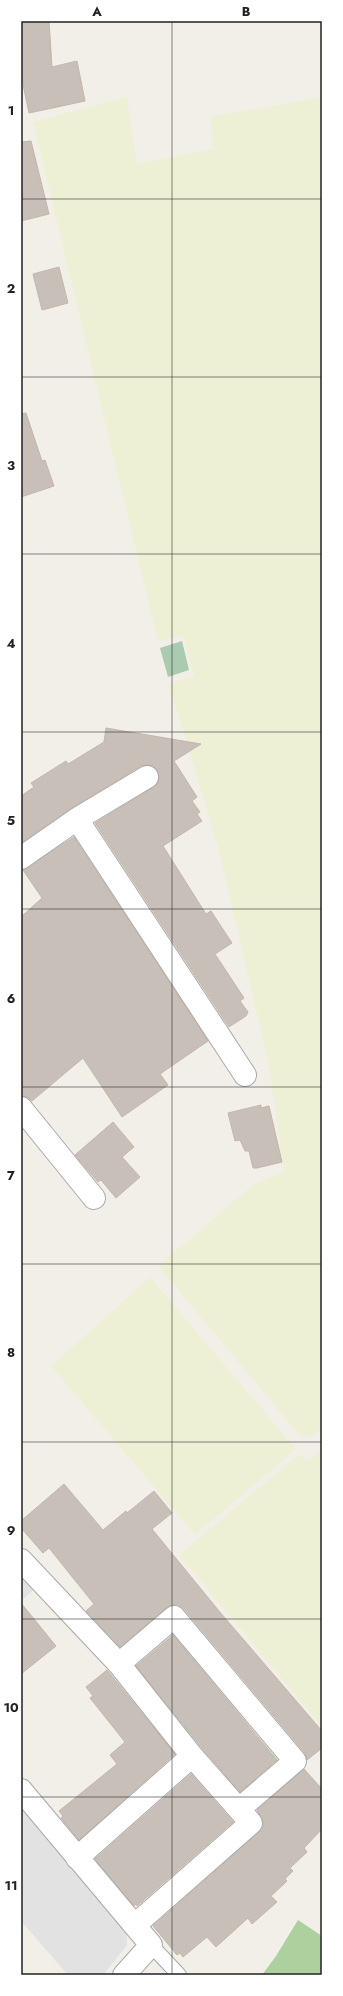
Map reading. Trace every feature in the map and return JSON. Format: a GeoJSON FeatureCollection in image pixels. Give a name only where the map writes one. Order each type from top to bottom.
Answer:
{"type":"FeatureCollection","features":[{"type":"Feature","properties":{"kind":"street"},"geometry":{"type":"LineString","coordinates":[[21,858],[77,819],[147,777]]}},
{"type":"Feature","properties":{"kind":"street"},"geometry":{"type":"LineString","coordinates":[[77,819],[245,1075]]}},
{"type":"Feature","properties":{"kind":"street"},"geometry":{"type":"LineString","coordinates":[[21,1108],[94,1198]]}},
{"type":"Feature","properties":{"kind":"street"},"geometry":{"type":"LineString","coordinates":[[21,1560],[119,1664],[192,1756],[251,1823],[135,1925]]}},
{"type":"Feature","properties":{"kind":"street"},"geometry":{"type":"LineString","coordinates":[[119,1664],[174,1617],[295,1761],[239,1809]]}},
{"type":"Feature","properties":{"kind":"street"},"geometry":{"type":"LineString","coordinates":[[77,1858],[192,1756]]}},
{"type":"Feature","properties":{"kind":"street"},"geometry":{"type":"LineString","coordinates":[[21,1790],[135,1925],[150,1945],[124,1975]]}},
{"type":"Feature","properties":{"kind":"lane"},"geometry":{"type":"LineString","coordinates":[[150,1945],[179,1975]]}},
{"type":"Feature","properties":{"kind":"green space"},"geometry":{"type":"Polygon","coordinates":[[[127,97],[137,164],[213,149],[210,117],[322,97],[322,1428],[311,1437],[300,1436],[158,1266],[254,1184],[284,1172],[268,1061],[218,847],[169,684],[194,676],[183,635],[158,642],[33,122],[127,97]]]}},
{"type":"Feature","properties":{"kind":"green space"},"geometry":{"type":"Polygon","coordinates":[[[182,641],[189,670],[168,677],[160,648],[182,641]]]}},
{"type":"Feature","properties":{"kind":"green space"},"geometry":{"type":"Polygon","coordinates":[[[150,1277],[296,1449],[195,1535],[51,1366],[150,1277]]]}},
{"type":"Feature","properties":{"kind":"green space"},"geometry":{"type":"Polygon","coordinates":[[[322,1449],[322,1727],[179,1555],[299,1454],[307,1461],[322,1449]]]}},
{"type":"Feature","properties":{"kind":"green space"},"geometry":{"type":"Polygon","coordinates":[[[298,1920],[322,1936],[322,1975],[262,1975],[276,1956],[298,1920]]]}},
{"type":"Feature","properties":{"kind":"shaded area"},"geometry":{"type":"Polygon","coordinates":[[[21,1576],[33,1590],[21,1601],[21,1576]]]}},
{"type":"Feature","properties":{"kind":"shaded area"},"geometry":{"type":"Polygon","coordinates":[[[21,1809],[127,1932],[127,1945],[103,1975],[68,1975],[21,1921],[21,1809]]]}},
{"type":"Feature","properties":{"kind":"building"},"geometry":{"type":"Polygon","coordinates":[[[21,21],[49,21],[52,67],[77,61],[85,101],[29,113],[21,75],[21,21]]]}},
{"type":"Feature","properties":{"kind":"building"},"geometry":{"type":"Polygon","coordinates":[[[31,141],[49,214],[21,221],[21,142],[31,141]]]}},
{"type":"Feature","properties":{"kind":"building"},"geometry":{"type":"Polygon","coordinates":[[[59,267],[68,303],[42,310],[33,274],[59,267]]]}},
{"type":"Feature","properties":{"kind":"building"},"geometry":{"type":"Polygon","coordinates":[[[26,413],[42,461],[45,460],[54,486],[21,497],[21,414],[26,413]]]}},
{"type":"Feature","properties":{"kind":"building"},"geometry":{"type":"Polygon","coordinates":[[[106,728],[201,744],[174,761],[197,797],[192,801],[200,812],[197,814],[202,821],[163,846],[206,914],[211,911],[232,943],[215,954],[244,998],[240,1001],[248,1012],[246,1016],[229,1027],[95,823],[154,787],[158,783],[159,776],[157,770],[153,766],[141,766],[70,809],[21,843],[21,796],[34,787],[31,783],[66,761],[68,764],[104,742],[106,728]]]}},
{"type":"Feature","properties":{"kind":"building"},"geometry":{"type":"Polygon","coordinates":[[[74,837],[208,1041],[160,1074],[168,1085],[122,1117],[83,1058],[32,1101],[21,1096],[21,917],[42,898],[23,870],[74,837]]]}},
{"type":"Feature","properties":{"kind":"building"},"geometry":{"type":"Polygon","coordinates":[[[261,1105],[261,1108],[269,1106],[282,1162],[253,1168],[249,1151],[245,1151],[240,1140],[235,1141],[228,1113],[261,1105]]]}},
{"type":"Feature","properties":{"kind":"building"},"geometry":{"type":"Polygon","coordinates":[[[113,1122],[134,1147],[122,1157],[140,1177],[116,1198],[101,1180],[98,1182],[75,1155],[113,1122]]]}},
{"type":"Feature","properties":{"kind":"building"},"geometry":{"type":"Polygon","coordinates":[[[64,1484],[103,1530],[154,1491],[172,1513],[152,1529],[219,1611],[322,1731],[322,1748],[307,1760],[305,1753],[184,1609],[179,1605],[172,1605],[166,1608],[120,1647],[86,1611],[94,1604],[49,1548],[43,1553],[21,1528],[21,1521],[64,1484]]]}},
{"type":"Feature","properties":{"kind":"building"},"geometry":{"type":"Polygon","coordinates":[[[21,1603],[56,1646],[21,1674],[21,1603]]]}},
{"type":"Feature","properties":{"kind":"building"},"geometry":{"type":"Polygon","coordinates":[[[173,1635],[277,1760],[240,1792],[202,1748],[136,1666],[173,1635]]]}},
{"type":"Feature","properties":{"kind":"building"},"geometry":{"type":"Polygon","coordinates":[[[107,1670],[175,1754],[79,1840],[61,1818],[63,1816],[59,1811],[117,1764],[110,1755],[125,1742],[90,1698],[93,1696],[86,1687],[107,1670]]]}},
{"type":"Feature","properties":{"kind":"building"},"geometry":{"type":"Polygon","coordinates":[[[304,1769],[322,1789],[322,1829],[304,1848],[307,1852],[290,1868],[293,1871],[285,1879],[287,1881],[271,1896],[277,1902],[252,1924],[248,1918],[216,1947],[207,1937],[183,1957],[180,1953],[177,1955],[153,1926],[259,1832],[263,1827],[263,1821],[257,1810],[304,1769]]]}},
{"type":"Feature","properties":{"kind":"building"},"geometry":{"type":"Polygon","coordinates":[[[191,1774],[233,1822],[137,1906],[136,1904],[134,1906],[95,1859],[191,1774]]]}}]}
